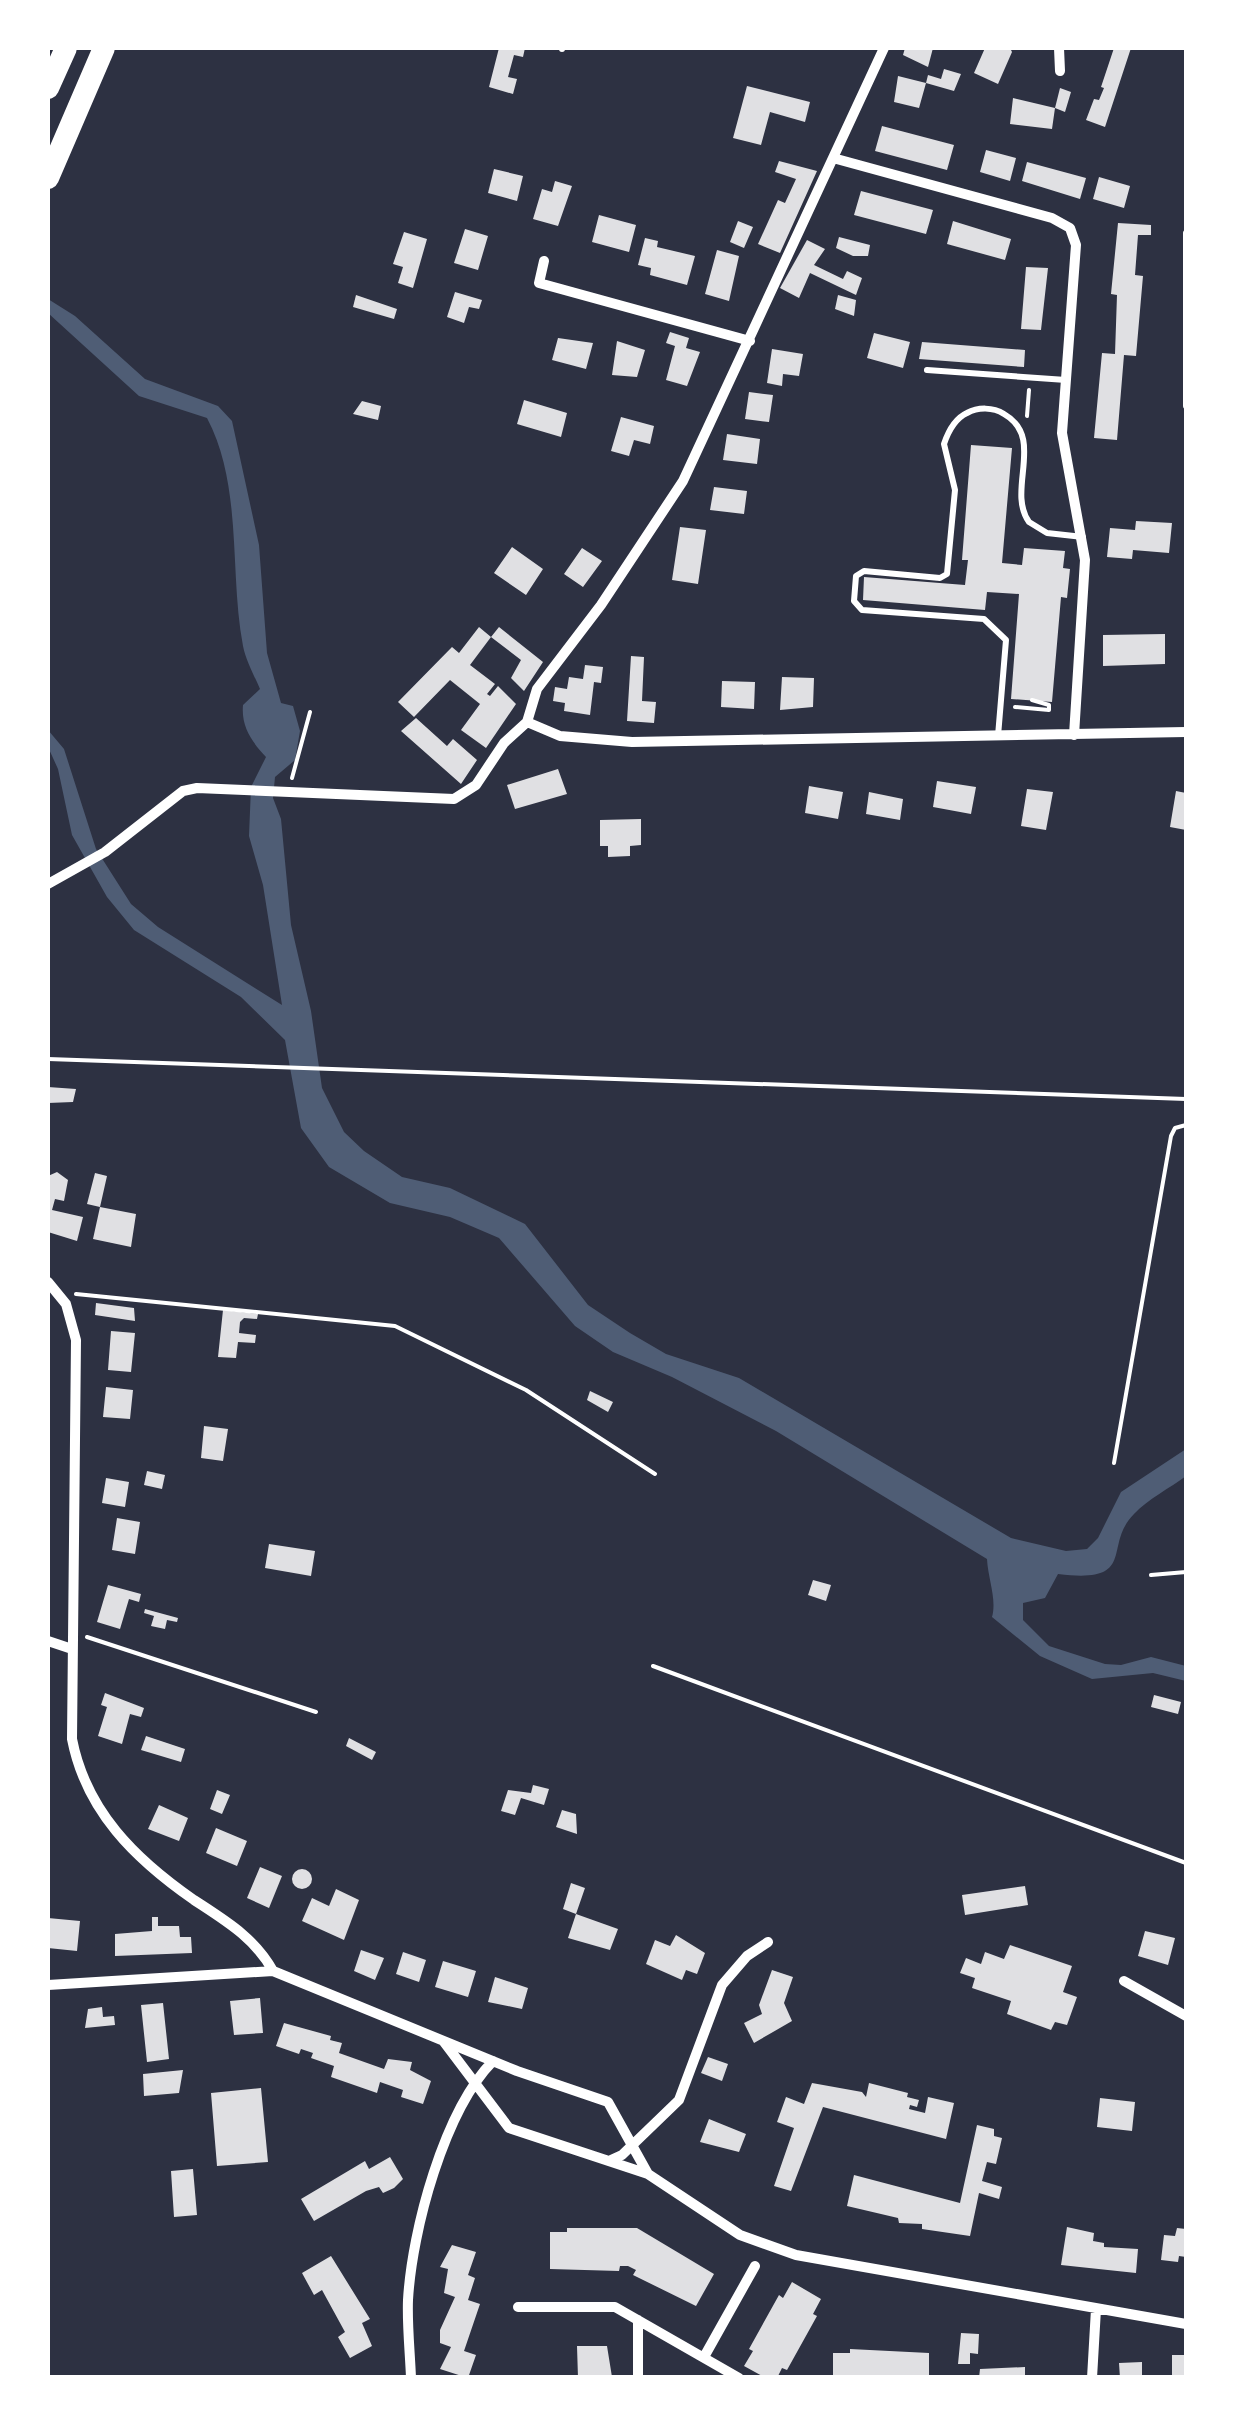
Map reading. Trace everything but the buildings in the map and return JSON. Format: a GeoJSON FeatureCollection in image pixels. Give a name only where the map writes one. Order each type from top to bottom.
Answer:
{"type":"FeatureCollection","features":[{"type":"Feature","properties":{"kind":"highway"},"geometry":{"type":"LineString","coordinates":[[48,88],[66,48]]}},
{"type":"Feature","properties":{"kind":"highway"},"geometry":{"type":"LineString","coordinates":[[48,178],[104,48]]}},
{"type":"Feature","properties":{"kind":"street"},"geometry":{"type":"LineString","coordinates":[[48,884],[105,852],[183,791],[454,799],[476,785],[504,743],[527,722],[538,688],[601,604],[683,481],[884,48]]}},
{"type":"Feature","properties":{"kind":"street"},"geometry":{"type":"LineString","coordinates":[[1059,48],[1060,71]]}},
{"type":"Feature","properties":{"kind":"street"},"geometry":{"type":"LineString","coordinates":[[833,158],[1052,218],[1070,228],[1076,245],[1063,446],[1084,538],[1074,735]]}},
{"type":"Feature","properties":{"kind":"street"},"geometry":{"type":"LineString","coordinates":[[544,261],[539,284],[750,340]]}},
{"type":"Feature","properties":{"kind":"street"},"geometry":{"type":"LineString","coordinates":[[527,722],[560,736],[632,742],[1186,732]]}},
{"type":"Feature","properties":{"kind":"street"},"geometry":{"type":"LineString","coordinates":[[48,1282],[73,1320],[78,1360],[72,1649],[72,1739],[78,1766],[106,1822],[168,1882],[245,1934],[274,1972]]}},
{"type":"Feature","properties":{"kind":"street"},"geometry":{"type":"LineString","coordinates":[[48,1641],[72,1649]]}},
{"type":"Feature","properties":{"kind":"street"},"geometry":{"type":"LineString","coordinates":[[610,2160],[622,2155],[632,2141],[679,2100],[722,1985],[747,1956],[768,1942]]}},
{"type":"Feature","properties":{"kind":"street"},"geometry":{"type":"LineString","coordinates":[[48,1985],[274,1972],[444,2042],[608,2102],[648,2174]]}},
{"type":"Feature","properties":{"kind":"street"},"geometry":{"type":"LineString","coordinates":[[1124,1980],[1186,2016]]}},
{"type":"Feature","properties":{"kind":"street"},"geometry":{"type":"LineString","coordinates":[[444,2042],[509,2128],[648,2174],[719,2224],[796,2255],[1186,2324]]}},
{"type":"Feature","properties":{"kind":"street"},"geometry":{"type":"LineString","coordinates":[[411,2378],[408,2302],[417,2238],[456,2120],[474,2081],[493,2061]]}},
{"type":"Feature","properties":{"kind":"street"},"geometry":{"type":"LineString","coordinates":[[704,2358],[755,2266]]}},
{"type":"Feature","properties":{"kind":"street"},"geometry":{"type":"LineString","coordinates":[[518,2307],[614,2307],[739,2378]]}},
{"type":"Feature","properties":{"kind":"street"},"geometry":{"type":"LineString","coordinates":[[1092,2378],[1096,2308]]}},
{"type":"Feature","properties":{"kind":"street"},"geometry":{"type":"LineString","coordinates":[[638,2320],[638,2378]]}},
{"type":"Feature","properties":{"kind":"lane"},"geometry":{"type":"LineString","coordinates":[[1186,233],[1186,406]]}},
{"type":"Feature","properties":{"kind":"lane"},"geometry":{"type":"LineString","coordinates":[[927,370],[1066,380]]}},
{"type":"Feature","properties":{"kind":"lane"},"geometry":{"type":"LineString","coordinates":[[998,736],[1006,640],[984,619],[862,610],[854,600],[856,576],[864,571],[940,578],[947,574],[955,490],[943,457],[944,444],[958,418],[983,408],[998,410],[1020,426],[1024,437],[1022,514],[1037,530],[1084,538]]}},
{"type":"Feature","properties":{"kind":"path"},"geometry":{"type":"LineString","coordinates":[[1024,437],[1030,377]]}},
{"type":"Feature","properties":{"kind":"path"},"geometry":{"type":"LineString","coordinates":[[1000,706],[1048,710],[1049,704],[1032,700]]}},
{"type":"Feature","properties":{"kind":"path"},"geometry":{"type":"LineString","coordinates":[[289,792],[310,712]]}},
{"type":"Feature","properties":{"kind":"path"},"geometry":{"type":"LineString","coordinates":[[48,1058],[1186,1099]]}},
{"type":"Feature","properties":{"kind":"path"},"geometry":{"type":"LineString","coordinates":[[1114,1463],[1170,1136],[1176,1128],[1186,1125]]}},
{"type":"Feature","properties":{"kind":"path"},"geometry":{"type":"LineString","coordinates":[[62,1298],[88,1293],[395,1326],[526,1390],[655,1474]]}},
{"type":"Feature","properties":{"kind":"path"},"geometry":{"type":"LineString","coordinates":[[1151,1575],[1186,1572]]}},
{"type":"Feature","properties":{"kind":"path"},"geometry":{"type":"LineString","coordinates":[[73,1634],[316,1712]]}},
{"type":"Feature","properties":{"kind":"path"},"geometry":{"type":"LineString","coordinates":[[654,1666],[1186,1863]]}},
{"type":"Feature","properties":{"kind":"water"},"geometry":{"type":"Polygon","coordinates":[[[48,299],[75,316],[145,379],[218,406],[232,421],[259,545],[267,653],[281,703],[293,706],[300,731],[295,760],[275,777],[273,798],[281,819],[291,925],[311,1011],[322,1088],[344,1132],[402,1177],[450,1188],[525,1224],[588,1305],[630,1333],[666,1354],[739,1378],[1011,1538],[1066,1551],[1087,1549],[1098,1538],[1121,1492],[1186,1449],[1186,1476],[1134,1514],[1125,1526],[1109,1568],[1083,1576],[1058,1574],[1045,1598],[1023,1603],[1023,1620],[1049,1646],[1105,1664],[1121,1665],[1151,1657],[1186,1666],[1186,1681],[1153,1673],[1092,1679],[1040,1656],[992,1617],[987,1559],[776,1431],[672,1377],[613,1352],[575,1326],[499,1238],[450,1217],[390,1203],[329,1167],[301,1128],[285,1040],[241,997],[134,930],[107,897],[72,835],[58,769],[48,747],[48,730],[64,749],[96,849],[131,904],[158,927],[282,1005],[263,885],[249,836],[251,787],[266,757],[248,734],[243,705],[260,689],[243,646],[231,501],[218,444],[207,418],[139,396],[48,313],[48,299]]]}}]}
